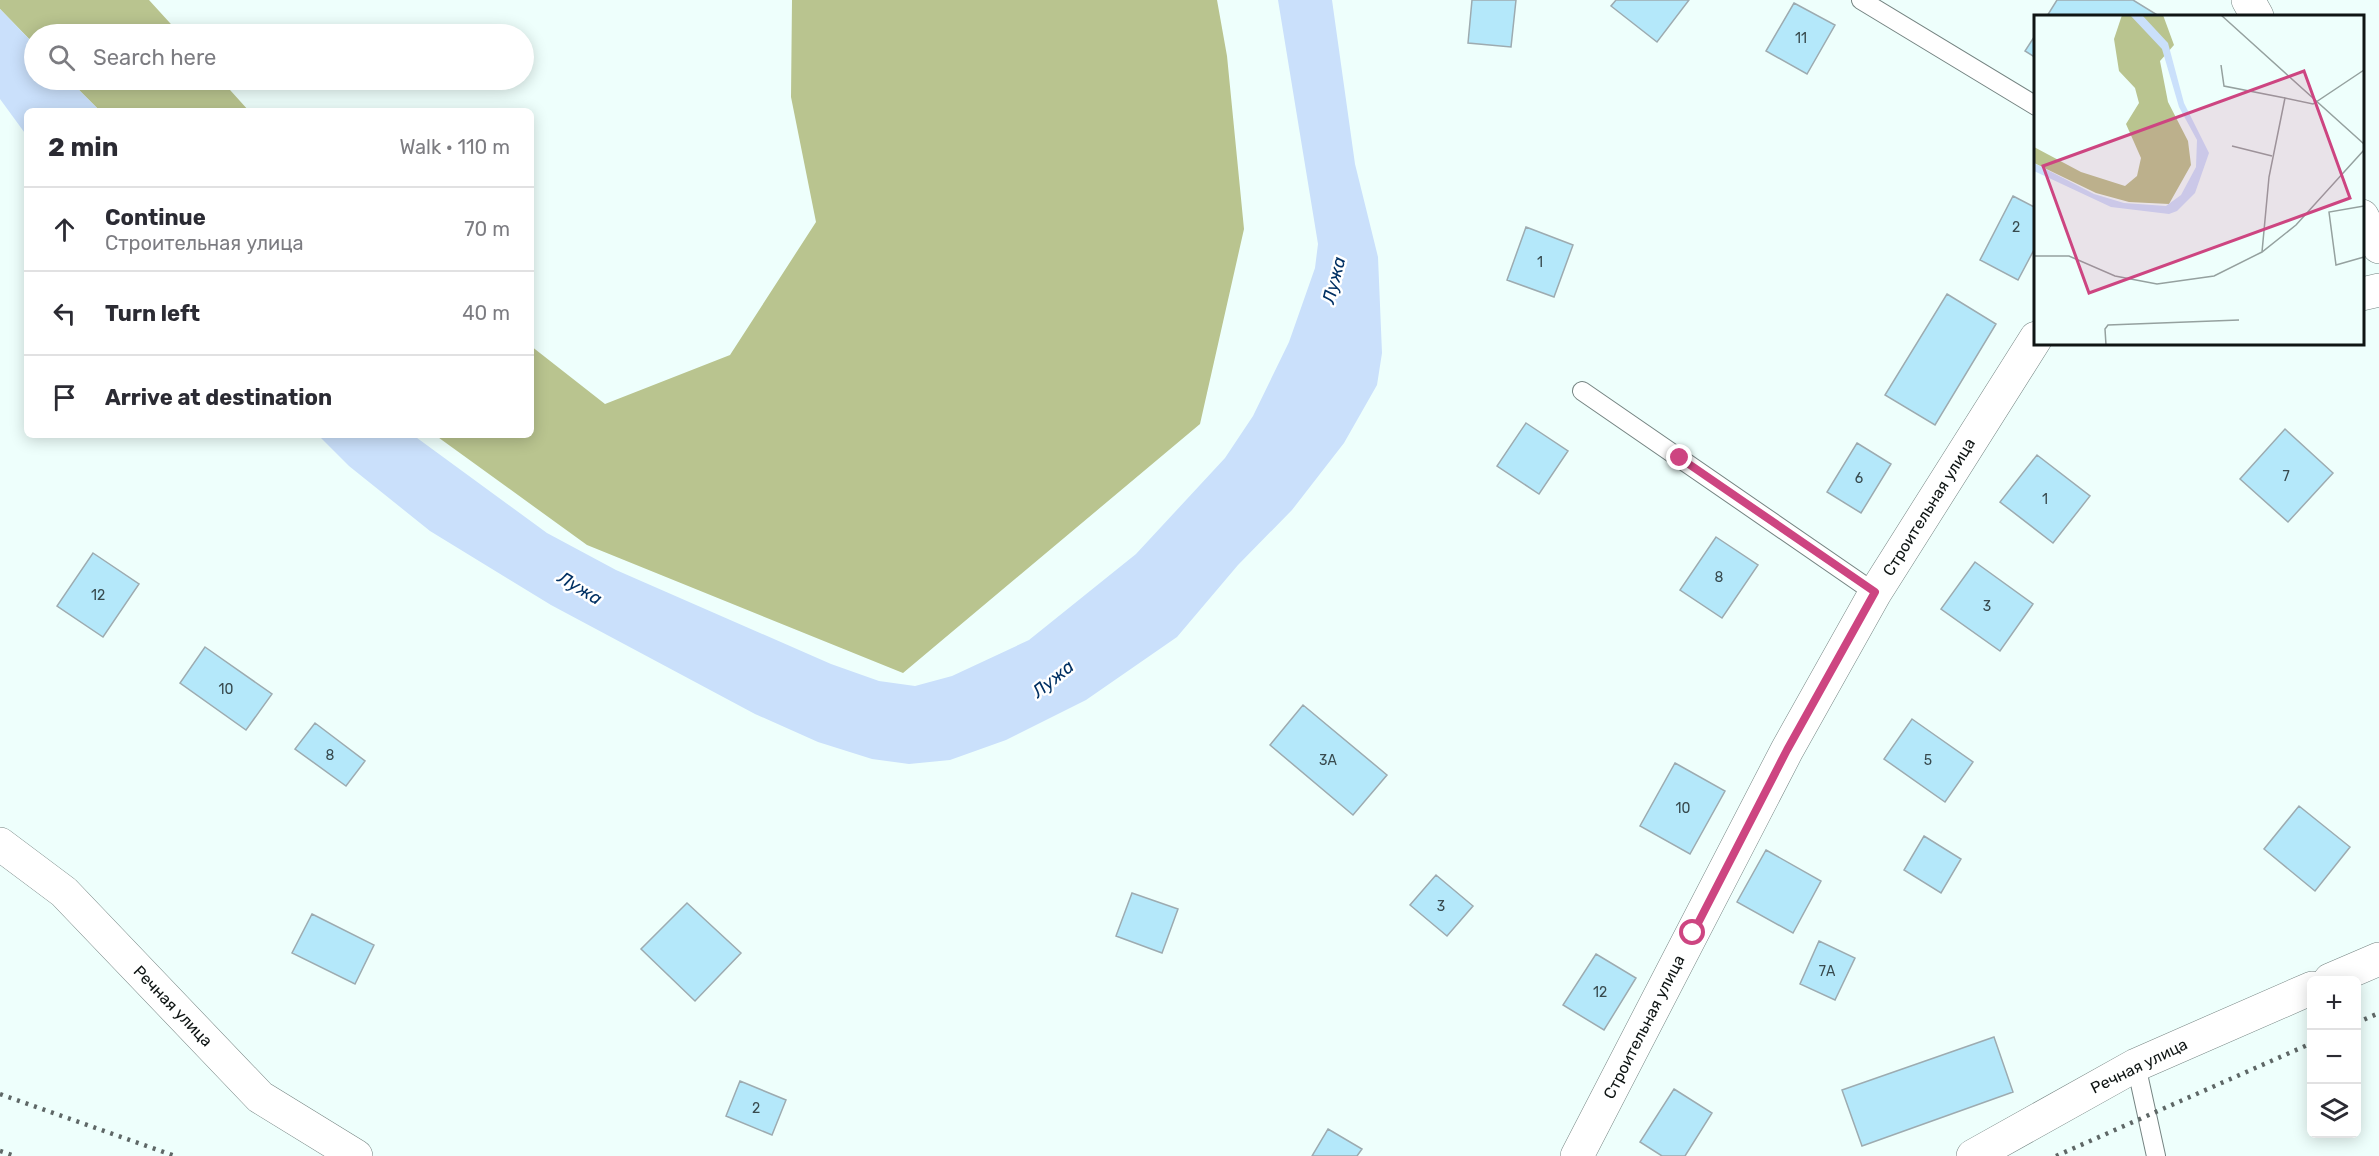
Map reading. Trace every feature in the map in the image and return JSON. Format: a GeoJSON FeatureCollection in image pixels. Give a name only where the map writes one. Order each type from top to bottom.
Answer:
{"type":"FeatureCollection","features":[{"type":"Feature","properties":{"kind":"street"},"geometry":{"type":"LineString","coordinates":[[2248,0],[2256,15]]}},
{"type":"Feature","properties":{"kind":"street"},"geometry":{"type":"LineString","coordinates":[[2364,220],[2379,247]]}},
{"type":"Feature","properties":{"kind":"street"},"geometry":{"type":"LineString","coordinates":[[2364,294],[2379,290]]}},
{"type":"Feature","properties":{"kind":"street","name":"Строительная улица"},"geometry":{"type":"LineString","coordinates":[[1577,1156],[1787,750],[1875,592],[2034,341]]}},
{"type":"Feature","properties":{"kind":"street","name":"Речная улица"},"geometry":{"type":"LineString","coordinates":[[0,844],[64,892],[260,1097],[356,1156]]}},
{"type":"Feature","properties":{"kind":"street"},"geometry":{"type":"LineString","coordinates":[[2341,976],[2379,959]]}},
{"type":"Feature","properties":{"kind":"street","name":"Речная улица"},"geometry":{"type":"LineString","coordinates":[[1972,1156],[2136,1065],[2307,990]]}},
{"type":"Feature","properties":{"kind":"lane"},"geometry":{"type":"LineString","coordinates":[[1861,0],[2034,105]]}},
{"type":"Feature","properties":{"kind":"lane"},"geometry":{"type":"LineString","coordinates":[[1582,391],[1875,592]]}},
{"type":"Feature","properties":{"kind":"lane"},"geometry":{"type":"LineString","coordinates":[[2136,1065],[2156,1156]]}},
{"type":"Feature","properties":{"kind":"green space"},"geometry":{"type":"Polygon","coordinates":[[[0,0],[149,0],[171,24],[24,24],[24,34],[0,9],[0,0]]]}},
{"type":"Feature","properties":{"kind":"green space"},"geometry":{"type":"Polygon","coordinates":[[[792,0],[1217,0],[1227,56],[1244,229],[1200,424],[903,673],[587,545],[439,438],[534,438],[534,348],[605,404],[730,355],[816,222],[791,97],[792,0]]]}},
{"type":"Feature","properties":{"kind":"green space"},"geometry":{"type":"Polygon","coordinates":[[[79,90],[230,90],[246,108],[97,108],[79,90]]]}},
{"type":"Feature","properties":{"kind":"water","name":"Лужа"},"geometry":{"type":"Polygon","coordinates":[[[1278,0],[1332,0],[1355,164],[1378,257],[1382,353],[1377,385],[1344,443],[1292,510],[1238,565],[1177,637],[1086,700],[1006,740],[950,760],[909,764],[872,759],[818,742],[755,714],[551,605],[430,531],[349,466],[321,438],[417,438],[547,533],[616,570],[831,664],[879,681],[915,686],[952,676],[1029,640],[1136,554],[1225,458],[1253,416],[1289,342],[1315,268],[1318,244],[1278,0]]]}},
{"type":"Feature","properties":{"kind":"water"},"geometry":{"type":"Polygon","coordinates":[[[0,9],[24,34],[24,90],[79,90],[97,108],[24,108],[24,132],[0,99],[0,9]]]}},
{"type":"Feature","properties":{"kind":"building"},"geometry":{"type":"Polygon","coordinates":[[[1472,0],[1516,0],[1511,47],[1468,43],[1472,0]]]}},
{"type":"Feature","properties":{"kind":"building"},"geometry":{"type":"Polygon","coordinates":[[[1616,0],[1689,0],[1657,42],[1611,6],[1616,0]]]}},
{"type":"Feature","properties":{"kind":"building"},"geometry":{"type":"Polygon","coordinates":[[[2057,0],[2133,0],[2157,15],[2048,15],[2057,0]]]}},
{"type":"Feature","properties":{"kind":"building"},"geometry":{"type":"Polygon","coordinates":[[[1794,3],[1835,25],[1807,74],[1766,51],[1794,3]]]}},
{"type":"Feature","properties":{"kind":"building"},"geometry":{"type":"Polygon","coordinates":[[[2034,37],[2034,57],[2025,51],[2034,37]]]}},
{"type":"Feature","properties":{"kind":"building"},"geometry":{"type":"Polygon","coordinates":[[[2013,196],[2034,207],[2034,250],[2018,280],[1980,260],[2013,196]]]}},
{"type":"Feature","properties":{"kind":"building"},"geometry":{"type":"Polygon","coordinates":[[[1526,227],[1573,245],[1554,297],[1507,280],[1526,227]]]}},
{"type":"Feature","properties":{"kind":"building"},"geometry":{"type":"Polygon","coordinates":[[[1947,294],[1996,324],[1935,425],[1885,395],[1947,294]]]}},
{"type":"Feature","properties":{"kind":"building"},"geometry":{"type":"Polygon","coordinates":[[[1526,423],[1568,451],[1539,494],[1497,466],[1526,423]]]}},
{"type":"Feature","properties":{"kind":"building"},"geometry":{"type":"Polygon","coordinates":[[[2285,429],[2333,473],[2288,522],[2240,479],[2285,429]]]}},
{"type":"Feature","properties":{"kind":"building"},"geometry":{"type":"Polygon","coordinates":[[[1857,443],[1891,464],[1861,513],[1827,492],[1857,443]]]}},
{"type":"Feature","properties":{"kind":"building"},"geometry":{"type":"Polygon","coordinates":[[[2037,455],[2090,496],[2053,543],[2000,502],[2037,455]]]}},
{"type":"Feature","properties":{"kind":"building"},"geometry":{"type":"Polygon","coordinates":[[[1716,537],[1758,565],[1722,618],[1680,590],[1716,537]]]}},
{"type":"Feature","properties":{"kind":"building"},"geometry":{"type":"Polygon","coordinates":[[[93,553],[139,584],[103,637],[57,606],[93,553]]]}},
{"type":"Feature","properties":{"kind":"building"},"geometry":{"type":"Polygon","coordinates":[[[1975,562],[2033,604],[2000,651],[1941,609],[1975,562]]]}},
{"type":"Feature","properties":{"kind":"building"},"geometry":{"type":"Polygon","coordinates":[[[205,647],[272,694],[246,730],[180,683],[205,647]]]}},
{"type":"Feature","properties":{"kind":"building"},"geometry":{"type":"Polygon","coordinates":[[[1303,705],[1387,775],[1353,815],[1270,745],[1303,705]]]}},
{"type":"Feature","properties":{"kind":"building"},"geometry":{"type":"Polygon","coordinates":[[[1912,719],[1973,762],[1945,802],[1884,759],[1912,719]]]}},
{"type":"Feature","properties":{"kind":"building"},"geometry":{"type":"Polygon","coordinates":[[[315,723],[365,761],[346,786],[295,749],[315,723]]]}},
{"type":"Feature","properties":{"kind":"building"},"geometry":{"type":"Polygon","coordinates":[[[1675,763],[1725,791],[1690,854],[1640,826],[1675,763]]]}},
{"type":"Feature","properties":{"kind":"building"},"geometry":{"type":"Polygon","coordinates":[[[2299,806],[2350,847],[2315,891],[2264,849],[2299,806]]]}},
{"type":"Feature","properties":{"kind":"building"},"geometry":{"type":"Polygon","coordinates":[[[1924,836],[1961,859],[1941,893],[1904,870],[1924,836]]]}},
{"type":"Feature","properties":{"kind":"building"},"geometry":{"type":"Polygon","coordinates":[[[1766,850],[1821,881],[1793,933],[1737,902],[1766,850]]]}},
{"type":"Feature","properties":{"kind":"building"},"geometry":{"type":"Polygon","coordinates":[[[1436,875],[1473,906],[1447,936],[1410,905],[1436,875]]]}},
{"type":"Feature","properties":{"kind":"building"},"geometry":{"type":"Polygon","coordinates":[[[1132,893],[1178,909],[1162,953],[1116,936],[1132,893]]]}},
{"type":"Feature","properties":{"kind":"building"},"geometry":{"type":"Polygon","coordinates":[[[687,903],[741,953],[695,1001],[641,949],[687,903]]]}},
{"type":"Feature","properties":{"kind":"building"},"geometry":{"type":"Polygon","coordinates":[[[312,914],[374,945],[355,984],[292,953],[312,914]]]}},
{"type":"Feature","properties":{"kind":"building"},"geometry":{"type":"Polygon","coordinates":[[[1819,941],[1855,958],[1835,1000],[1800,984],[1819,941]]]}},
{"type":"Feature","properties":{"kind":"building"},"geometry":{"type":"Polygon","coordinates":[[[1596,954],[1636,978],[1604,1030],[1563,1005],[1596,954]]]}},
{"type":"Feature","properties":{"kind":"building"},"geometry":{"type":"Polygon","coordinates":[[[1994,1037],[2013,1092],[1862,1146],[1842,1090],[1994,1037]]]}},
{"type":"Feature","properties":{"kind":"building"},"geometry":{"type":"Polygon","coordinates":[[[740,1081],[786,1100],[772,1135],[726,1116],[740,1081]]]}},
{"type":"Feature","properties":{"kind":"building"},"geometry":{"type":"Polygon","coordinates":[[[1674,1089],[1712,1113],[1685,1156],[1662,1156],[1640,1142],[1674,1089]]]}},
{"type":"Feature","properties":{"kind":"building"},"geometry":{"type":"Polygon","coordinates":[[[1328,1129],[1362,1149],[1357,1156],[1312,1156],[1328,1129]]]}},
{"type":"Feature","properties":{"kind":"railway"},"geometry":{"type":"LineString","coordinates":[[2361,1021],[2379,1013]]}},
{"type":"Feature","properties":{"kind":"railway"},"geometry":{"type":"LineString","coordinates":[[2056,1156],[2307,1045]]}},
{"type":"Feature","properties":{"kind":"railway"},"geometry":{"type":"LineString","coordinates":[[0,1094],[175,1156]]}},
{"type":"Feature","properties":{"kind":"railway"},"geometry":{"type":"LineString","coordinates":[[0,1151],[15,1156]]}},
{"type":"Feature","properties":{"kind":"route"},"geometry":{"type":"LineString","coordinates":[[1680,458],[1875,592],[1787,750],[1693,933]]}}]}
